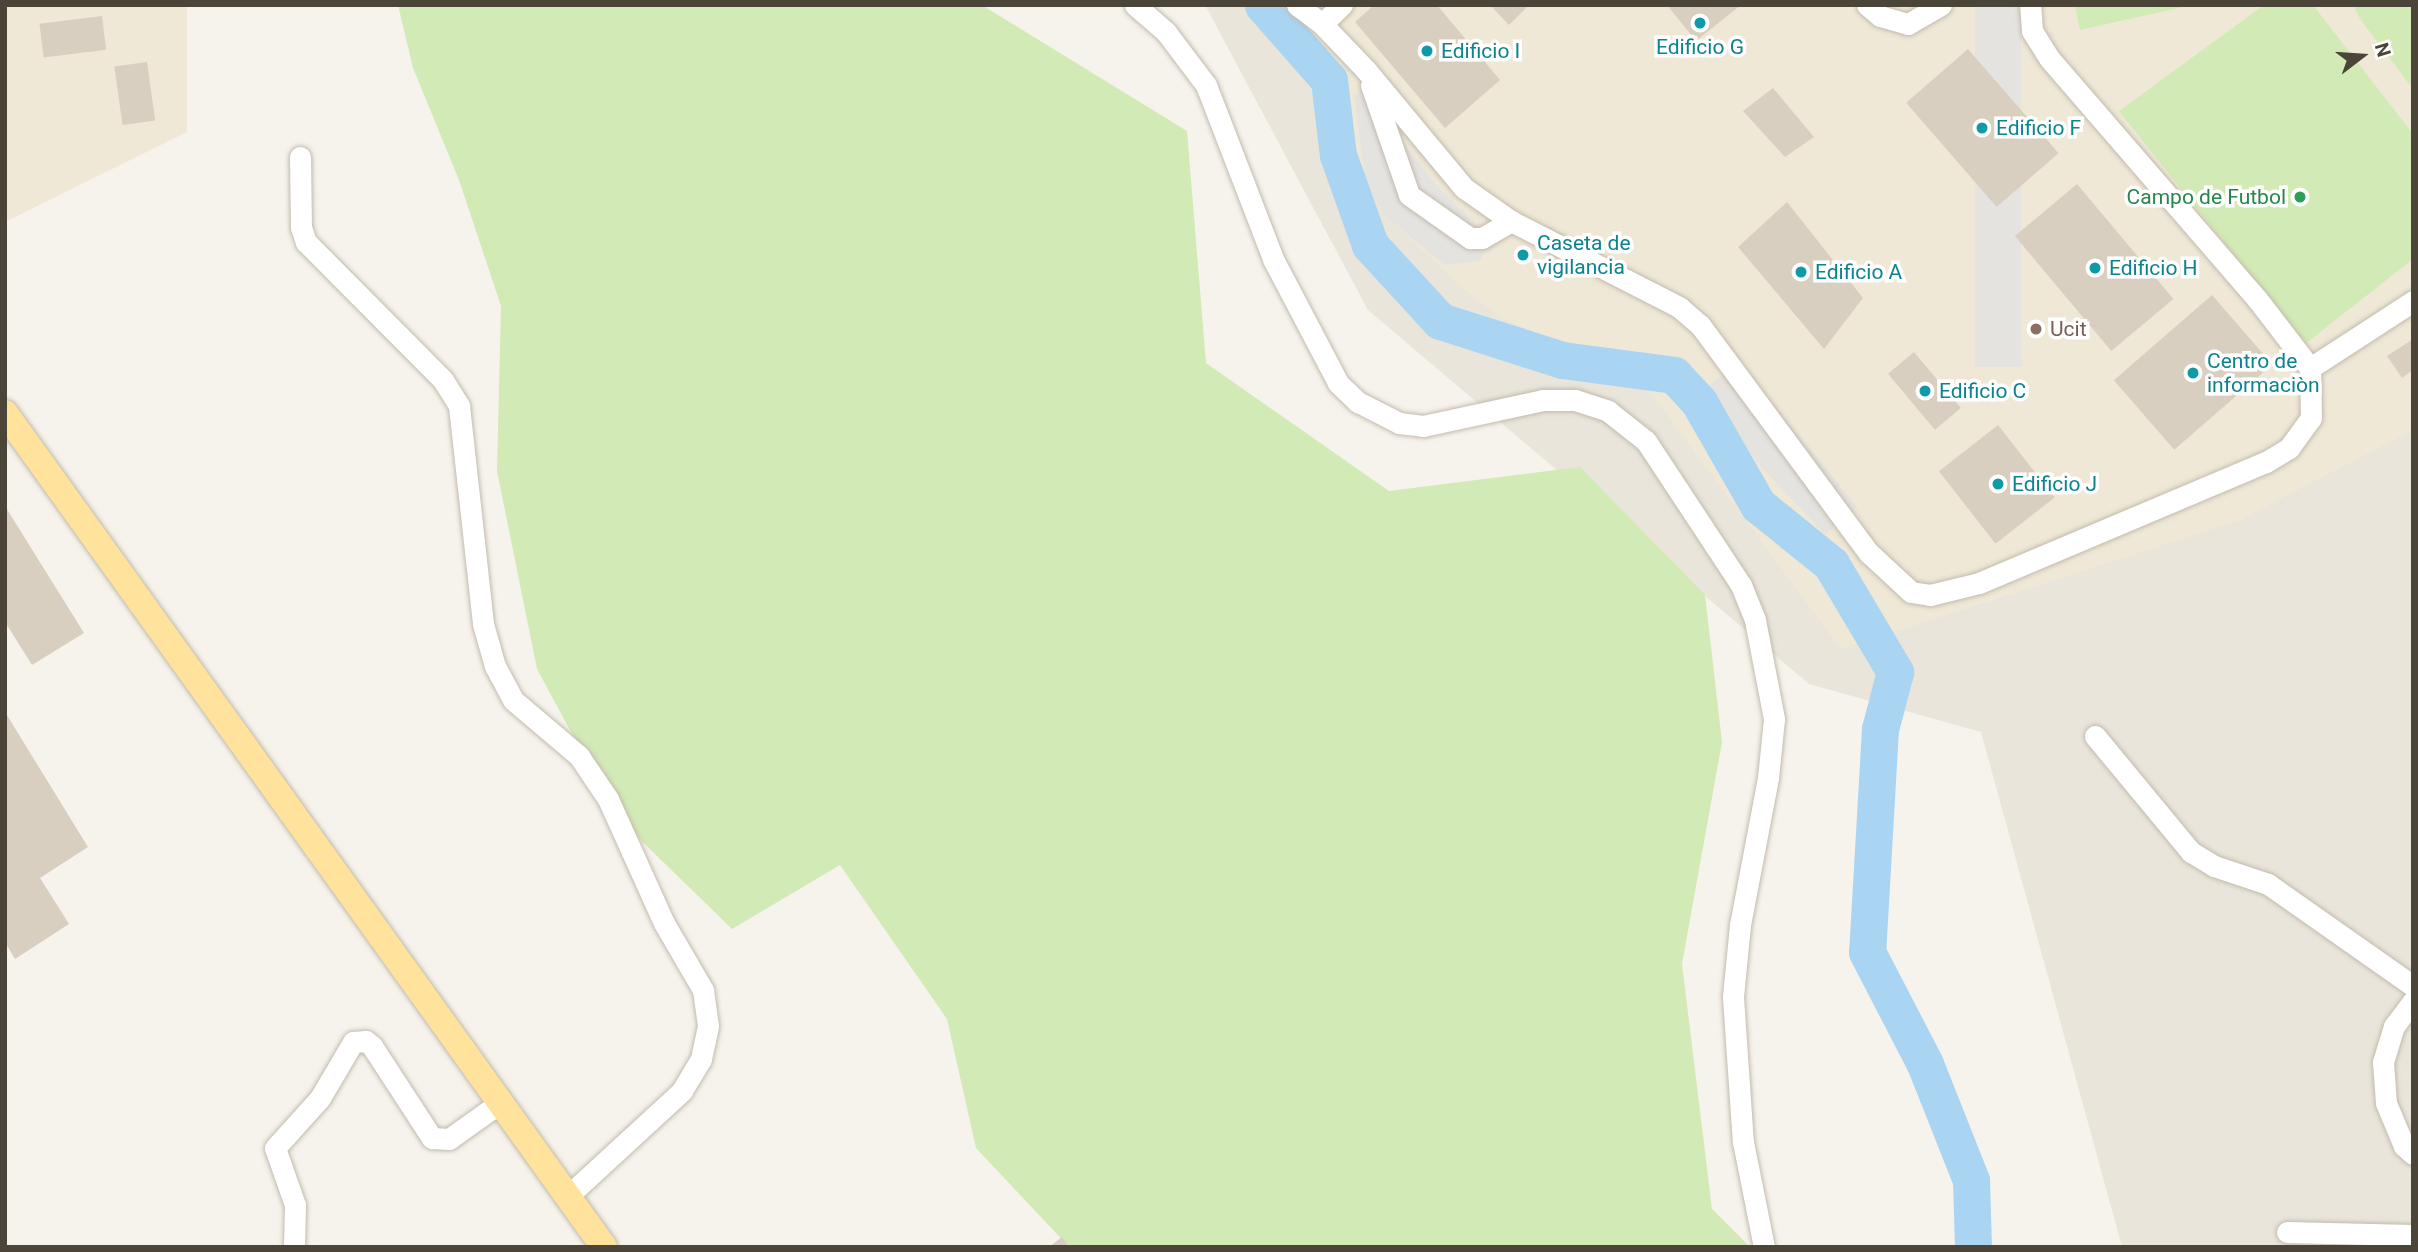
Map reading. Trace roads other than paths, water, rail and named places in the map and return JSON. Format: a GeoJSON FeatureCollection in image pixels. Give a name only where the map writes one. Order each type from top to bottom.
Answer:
{"type":"FeatureCollection","features":[{"type":"Feature","properties":{"kind":"main road"},"geometry":{"type":"LineString","coordinates":[[5,413],[604,1247]]}},
{"type":"Feature","properties":{"kind":"street"},"geometry":{"type":"LineString","coordinates":[[1135,5],[1166,32],[1206,85],[1273,259],[1338,383],[1358,402],[1399,423],[1423,426],[1543,400],[1575,400],[1608,411],[1646,441],[1741,585],[1755,620],[1774,719],[1768,778],[1740,925],[1733,997],[1743,1142],[1764,1247]]}},
{"type":"Feature","properties":{"kind":"street"},"geometry":{"type":"LineString","coordinates":[[1297,5],[1322,24],[1366,70],[1446,171],[1511,220],[1679,307],[1700,325],[1869,554],[1911,592],[1930,596],[1979,583],[2266,461],[2304,434],[2311,418],[2310,368],[2257,299],[2049,58],[2032,31],[2030,5]]}},
{"type":"Feature","properties":{"kind":"street"},"geometry":{"type":"LineString","coordinates":[[1322,24],[1342,5]]}},
{"type":"Feature","properties":{"kind":"street"},"geometry":{"type":"LineString","coordinates":[[1867,5],[1880,16],[1908,24],[1941,5]]}},
{"type":"Feature","properties":{"kind":"street"},"geometry":{"type":"LineString","coordinates":[[1366,70],[1409,195],[1470,238],[1482,238],[1511,220]]}},
{"type":"Feature","properties":{"kind":"street"},"geometry":{"type":"LineString","coordinates":[[300,157],[301,227],[306,242],[443,380],[459,406],[483,624],[495,666],[513,700],[579,756],[608,799],[664,923],[703,990],[708,1026],[701,1059],[682,1091],[568,1196]]}},
{"type":"Feature","properties":{"kind":"street"},"geometry":{"type":"LineString","coordinates":[[2310,368],[2413,301]]}},
{"type":"Feature","properties":{"kind":"street"},"geometry":{"type":"LineString","coordinates":[[2095,737],[2191,852],[2214,866],[2268,884],[2413,986]]}},
{"type":"Feature","properties":{"kind":"street"},"geometry":{"type":"LineString","coordinates":[[2413,1001],[2394,1026],[2384,1062],[2386,1103],[2404,1146],[2413,1154]]}},
{"type":"Feature","properties":{"kind":"street"},"geometry":{"type":"LineString","coordinates":[[294,1247],[295,1205],[275,1147],[320,1098],[353,1042],[366,1041],[372,1046],[432,1138],[449,1139],[501,1102]]}},
{"type":"Feature","properties":{"kind":"street"},"geometry":{"type":"LineString","coordinates":[[2287,1232],[2413,1235]]}},
{"type":"Feature","properties":{"kind":"waterway"},"geometry":{"type":"LineString","coordinates":[[1263,5],[1329,80],[1338,155],[1370,245],[1440,321],[1562,360],[1674,375],[1699,402],[1758,505],[1831,564],[1895,672],[1880,729],[1867,952],[1925,1064],[1971,1180],[1973,1247]]}},
{"type":"Feature","properties":{"kind":"place","name":"Edificio G"},"geometry":{"type":"Point","coordinates":[1700,23]}},
{"type":"Feature","properties":{"kind":"place","name":"Edificio I"},"geometry":{"type":"Point","coordinates":[1427,51]}},
{"type":"Feature","properties":{"kind":"place","name":"Edificio F"},"geometry":{"type":"Point","coordinates":[1982,128]}},
{"type":"Feature","properties":{"kind":"place","name":"Campo de Futbol"},"geometry":{"type":"Point","coordinates":[2300,197]}},
{"type":"Feature","properties":{"kind":"place","name":"Caseta de vigilancia"},"geometry":{"type":"Point","coordinates":[1523,255]}},
{"type":"Feature","properties":{"kind":"place","name":"Edificio H"},"geometry":{"type":"Point","coordinates":[2095,268]}},
{"type":"Feature","properties":{"kind":"place","name":"Edificio A"},"geometry":{"type":"Point","coordinates":[1801,272]}},
{"type":"Feature","properties":{"kind":"place","name":"Ucit"},"geometry":{"type":"Point","coordinates":[2036,329]}},
{"type":"Feature","properties":{"kind":"place","name":"Centro de informaciòn"},"geometry":{"type":"Point","coordinates":[2193,373]}},
{"type":"Feature","properties":{"kind":"place","name":"Edificio C"},"geometry":{"type":"Point","coordinates":[1925,391]}},
{"type":"Feature","properties":{"kind":"place","name":"Edificio J"},"geometry":{"type":"Point","coordinates":[1998,484]}}]}
